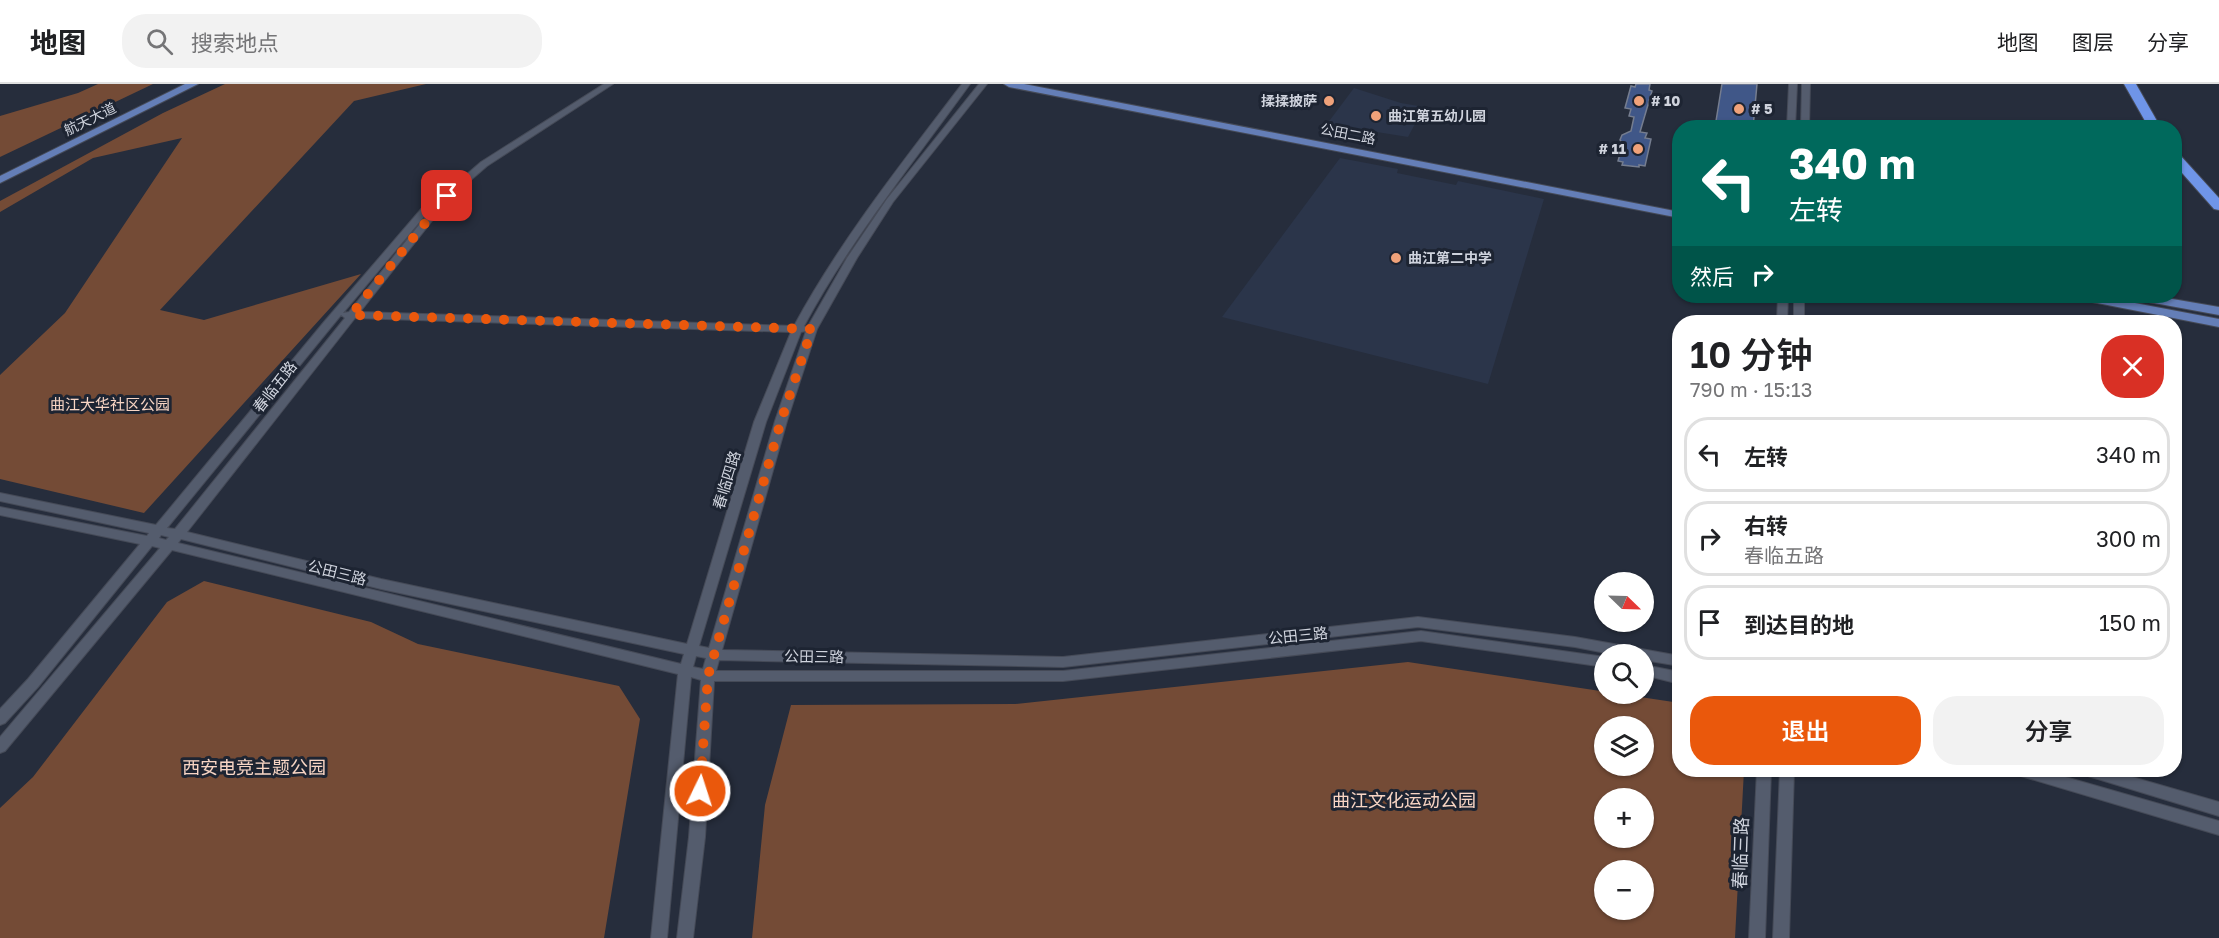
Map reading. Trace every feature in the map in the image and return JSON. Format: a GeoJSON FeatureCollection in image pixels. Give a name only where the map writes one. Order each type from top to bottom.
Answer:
{"type":"FeatureCollection","features":[{"type":"Feature","properties":{"kind":"highway"},"geometry":{"type":"LineString","coordinates":[[2130,84],[2150,120]]}},
{"type":"Feature","properties":{"kind":"highway"},"geometry":{"type":"LineString","coordinates":[[2182,165],[2219,206]]}},
{"type":"Feature","properties":{"kind":"main road","name":"航天大道"},"geometry":{"type":"LineString","coordinates":[[0,171],[177,84]]}},
{"type":"Feature","properties":{"kind":"main road","name":"航天大道"},"geometry":{"type":"LineString","coordinates":[[0,180],[193,84]]}},
{"type":"Feature","properties":{"kind":"main road","name":"公田二路"},"geometry":{"type":"LineString","coordinates":[[1009,84],[1672,213]]}},
{"type":"Feature","properties":{"kind":"main road","name":"公田二路"},"geometry":{"type":"LineString","coordinates":[[1046,84],[1672,203]]}},
{"type":"Feature","properties":{"kind":"main road"},"geometry":{"type":"LineString","coordinates":[[2118,303],[2178,315]]}},
{"type":"Feature","properties":{"kind":"main road"},"geometry":{"type":"LineString","coordinates":[[2176,303],[2219,311]]}},
{"type":"Feature","properties":{"kind":"main road"},"geometry":{"type":"LineString","coordinates":[[2182,316],[2219,323]]}},
{"type":"Feature","properties":{"kind":"street","name":"春临五路"},"geometry":{"type":"LineString","coordinates":[[0,719],[33,683],[336,315],[448,184],[487,155],[599,84]]}},
{"type":"Feature","properties":{"kind":"street","name":"春临五路"},"geometry":{"type":"LineString","coordinates":[[0,747],[173,540],[447,196],[469,175],[609,84]]}},
{"type":"Feature","properties":{"kind":"street","name":"春临四路"},"geometry":{"type":"LineString","coordinates":[[659,938],[685,672],[760,423],[798,328],[818,291],[879,200],[966,84]]}},
{"type":"Feature","properties":{"kind":"street"},"geometry":{"type":"LineString","coordinates":[[685,938],[696,837],[708,676],[781,421],[812,329],[852,258],[891,201],[983,84]]}},
{"type":"Feature","properties":{"kind":"street"},"geometry":{"type":"LineString","coordinates":[[1791,120],[1793,84]]}},
{"type":"Feature","properties":{"kind":"street"},"geometry":{"type":"LineString","coordinates":[[1805,120],[1806,84]]}},
{"type":"Feature","properties":{"kind":"street"},"geometry":{"type":"LineString","coordinates":[[336,315],[812,329]]}},
{"type":"Feature","properties":{"kind":"street","name":"公田三路"},"geometry":{"type":"LineString","coordinates":[[0,497],[158,531],[173,540],[708,676],[1063,676],[1420,636],[1594,660]]}},
{"type":"Feature","properties":{"kind":"street","name":"公田三路"},"geometry":{"type":"LineString","coordinates":[[0,511],[148,542],[173,540],[715,655],[1063,662],[1418,622],[1594,645]]}},
{"type":"Feature","properties":{"kind":"street","name":"公田三路"},"geometry":{"type":"LineString","coordinates":[[1654,656],[1672,660]]}},
{"type":"Feature","properties":{"kind":"street"},"geometry":{"type":"LineString","coordinates":[[1654,672],[1672,676]]}},
{"type":"Feature","properties":{"kind":"street","name":"春临三路"},"geometry":{"type":"LineString","coordinates":[[1757,938],[1764,777]]}},
{"type":"Feature","properties":{"kind":"street"},"geometry":{"type":"LineString","coordinates":[[1781,938],[1787,777]]}},
{"type":"Feature","properties":{"kind":"street"},"geometry":{"type":"LineString","coordinates":[[2045,777],[2219,828]]}},
{"type":"Feature","properties":{"kind":"street"},"geometry":{"type":"LineString","coordinates":[[2112,777],[2219,809]]}},
{"type":"Feature","properties":{"kind":"shaded area","name":"曲江第五幼儿园"},"geometry":{"type":"Polygon","coordinates":[[[1354,88],[1401,103],[1424,107],[1408,137],[1327,124],[1354,88]]]}},
{"type":"Feature","properties":{"kind":"shaded area","name":"曲江第二中学"},"geometry":{"type":"Polygon","coordinates":[[[1340,158],[1398,169],[1397,173],[1456,185],[1458,181],[1544,199],[1488,384],[1222,317],[1340,158]]]}},
{"type":"Feature","properties":{"kind":"green space"},"geometry":{"type":"Polygon","coordinates":[[[98,84],[153,84],[0,157],[0,116],[78,93],[98,84]]]}},
{"type":"Feature","properties":{"kind":"green space","name":"曲江大华社区公园"},"geometry":{"type":"Polygon","coordinates":[[[225,84],[426,84],[354,101],[160,310],[204,320],[361,274],[144,513],[0,479],[0,375],[65,313],[182,138],[93,158],[0,212],[0,201],[163,113],[225,84]]]}},
{"type":"Feature","properties":{"kind":"green space","name":"西安电竞主题公园"},"geometry":{"type":"Polygon","coordinates":[[[204,581],[371,622],[418,644],[619,686],[640,719],[604,938],[0,938],[0,808],[33,777],[167,602],[204,581]]]}},
{"type":"Feature","properties":{"kind":"green space","name":"曲江文化运动公园"},"geometry":{"type":"Polygon","coordinates":[[[1408,662],[1594,690],[1594,704],[1654,704],[1654,699],[1672,702],[1672,777],[1744,777],[1735,938],[752,938],[765,805],[791,705],[1015,704],[1408,662]]]}},
{"type":"Feature","properties":{"kind":"building"},"geometry":{"type":"Polygon","coordinates":[[[1636,84],[1650,84],[1649,90],[1652,91],[1640,132],[1647,133],[1645,138],[1651,139],[1645,166],[1639,165],[1639,167],[1622,165],[1623,162],[1618,161],[1623,144],[1620,140],[1622,135],[1631,131],[1634,117],[1629,116],[1631,109],[1625,108],[1631,86],[1635,87],[1636,84]]]}},
{"type":"Feature","properties":{"kind":"building","name":"# 5"},"geometry":{"type":"Polygon","coordinates":[[[1722,84],[1757,84],[1754,120],[1716,120],[1722,84]]]}},
{"type":"Feature","properties":{"kind":"place","name":"揉揉披萨"},"geometry":{"type":"Point","coordinates":[1329,101]}},
{"type":"Feature","properties":{"kind":"place","name":"# 10"},"geometry":{"type":"Point","coordinates":[1639,101]}},
{"type":"Feature","properties":{"kind":"place","name":"# 5"},"geometry":{"type":"Point","coordinates":[1739,109]}},
{"type":"Feature","properties":{"kind":"place","name":"曲江第五幼儿园"},"geometry":{"type":"Point","coordinates":[1376,116]}},
{"type":"Feature","properties":{"kind":"place","name":"# 11"},"geometry":{"type":"Point","coordinates":[1638,149]}},
{"type":"Feature","properties":{"kind":"place","name":"曲江第二中学"},"geometry":{"type":"Point","coordinates":[1396,258]}},
{"type":"Feature","properties":{"kind":"route"},"geometry":{"type":"LineString","coordinates":[[447,196],[351,315],[812,329],[781,421],[708,676],[700,791]]}}]}
